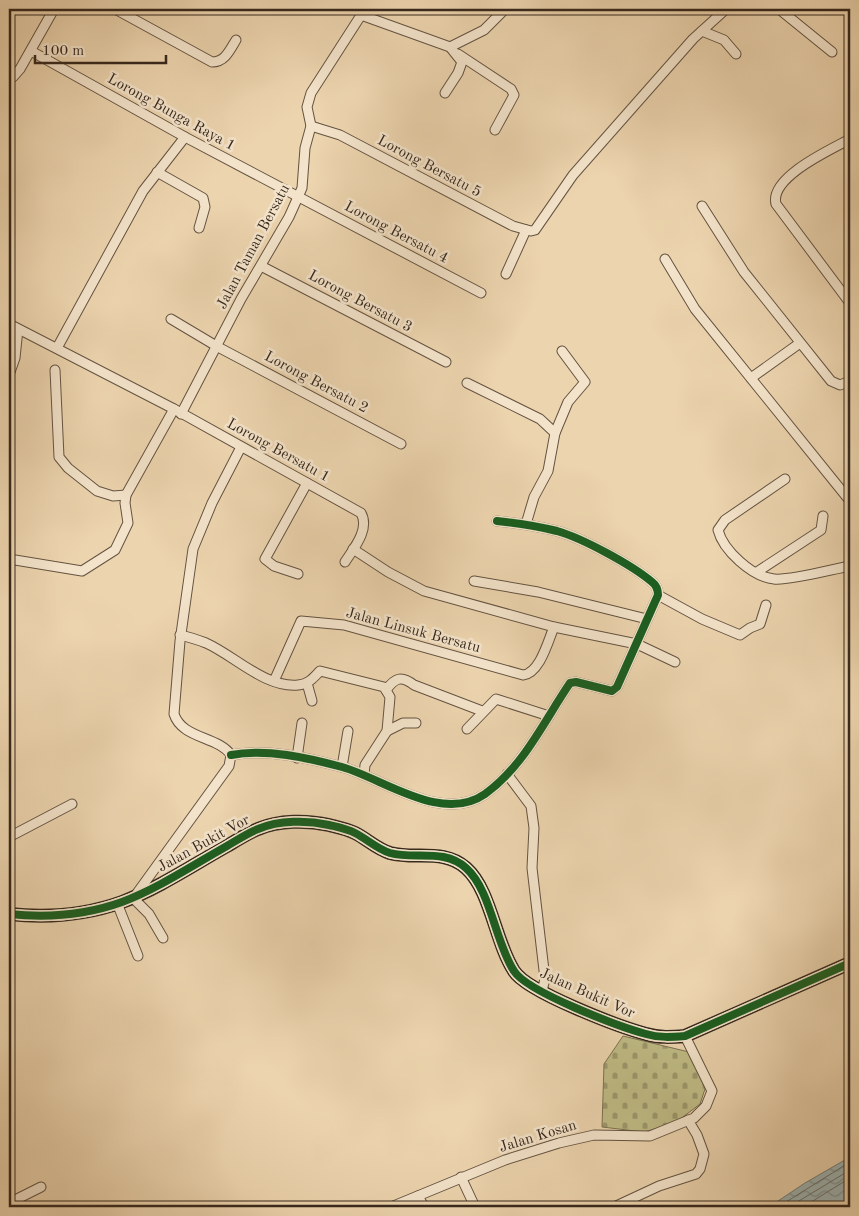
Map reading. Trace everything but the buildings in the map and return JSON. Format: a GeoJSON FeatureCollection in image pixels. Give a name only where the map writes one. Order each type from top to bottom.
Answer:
{"type":"FeatureCollection","features":[{"type":"Feature","properties":{"kind":"street"},"geometry":{"type":"LineString","coordinates":[[9,76],[12,77],[20,70],[54,9]]}},
{"type":"Feature","properties":{"kind":"street"},"geometry":{"type":"LineString","coordinates":[[115,9],[212,62],[218,62],[225,58],[236,40]]}},
{"type":"Feature","properties":{"kind":"street"},"geometry":{"type":"LineString","coordinates":[[450,47],[484,30],[505,9]]}},
{"type":"Feature","properties":{"kind":"street"},"geometry":{"type":"LineString","coordinates":[[506,274],[530,230],[573,175],[702,31],[726,9]]}},
{"type":"Feature","properties":{"kind":"street"},"geometry":{"type":"LineString","coordinates":[[779,9],[832,52]]}},
{"type":"Feature","properties":{"kind":"street"},"geometry":{"type":"LineString","coordinates":[[363,12],[450,47],[457,54],[511,89],[514,95],[495,130]]}},
{"type":"Feature","properties":{"kind":"street","name":"Jalan Taman Bersatu"},"geometry":{"type":"LineString","coordinates":[[126,495],[218,347],[241,299],[298,197],[302,188],[305,148],[311,126],[307,107],[311,93],[363,12]]}},
{"type":"Feature","properties":{"kind":"street"},"geometry":{"type":"LineString","coordinates":[[702,31],[724,40],[736,54]]}},
{"type":"Feature","properties":{"kind":"street","name":"Lorong Bunga Raya 1"},"geometry":{"type":"LineString","coordinates":[[31,51],[185,137],[298,197]]}},
{"type":"Feature","properties":{"kind":"street"},"geometry":{"type":"LineString","coordinates":[[446,93],[462,62],[457,54]]}},
{"type":"Feature","properties":{"kind":"street","name":"Lorong Bersatu 5"},"geometry":{"type":"LineString","coordinates":[[311,126],[340,135],[468,204],[530,230]]}},
{"type":"Feature","properties":{"kind":"street"},"geometry":{"type":"LineString","coordinates":[[57,348],[121,229],[157,172],[185,137]]}},
{"type":"Feature","properties":{"kind":"street"},"geometry":{"type":"LineString","coordinates":[[850,140],[805,163],[784,182],[775,194],[775,199],[850,303]]}},
{"type":"Feature","properties":{"kind":"street"},"geometry":{"type":"LineString","coordinates":[[157,172],[203,198],[205,207],[199,228]]}},
{"type":"Feature","properties":{"kind":"street","name":"Lorong Bersatu 4"},"geometry":{"type":"LineString","coordinates":[[298,197],[481,293]]}},
{"type":"Feature","properties":{"kind":"street"},"geometry":{"type":"LineString","coordinates":[[702,206],[744,272],[831,381],[840,385],[850,382]]}},
{"type":"Feature","properties":{"kind":"street"},"geometry":{"type":"LineString","coordinates":[[664,259],[695,309],[850,502]]}},
{"type":"Feature","properties":{"kind":"street","name":"Lorong Bersatu 3"},"geometry":{"type":"LineString","coordinates":[[261,266],[446,362]]}},
{"type":"Feature","properties":{"kind":"street","name":"Lorong Bersatu 2"},"geometry":{"type":"LineString","coordinates":[[171,319],[218,347],[401,444]]}},
{"type":"Feature","properties":{"kind":"street","name":"Lorong Bersatu 1"},"geometry":{"type":"LineString","coordinates":[[9,324],[178,412],[361,513],[364,520],[363,530],[353,549]]}},
{"type":"Feature","properties":{"kind":"street"},"geometry":{"type":"LineString","coordinates":[[9,375],[15,358],[18,329]]}},
{"type":"Feature","properties":{"kind":"street"},"geometry":{"type":"LineString","coordinates":[[752,378],[800,343]]}},
{"type":"Feature","properties":{"kind":"street"},"geometry":{"type":"LineString","coordinates":[[526,524],[534,497],[548,471],[555,433],[568,402],[586,382],[562,351]]}},
{"type":"Feature","properties":{"kind":"street"},"geometry":{"type":"LineString","coordinates":[[9,559],[82,571],[115,550],[128,523],[124,503],[126,495],[113,496],[98,491],[68,468],[59,457],[55,370]]}},
{"type":"Feature","properties":{"kind":"street"},"geometry":{"type":"LineString","coordinates":[[467,383],[540,419],[555,433]]}},
{"type":"Feature","properties":{"kind":"street"},"geometry":{"type":"LineString","coordinates":[[231,755],[226,749],[177,723],[174,714],[180,634],[193,549],[212,503],[241,447]]}},
{"type":"Feature","properties":{"kind":"street"},"geometry":{"type":"LineString","coordinates":[[785,479],[725,520],[718,530],[720,540],[747,567],[773,579],[850,566]]}},
{"type":"Feature","properties":{"kind":"street"},"geometry":{"type":"LineString","coordinates":[[298,574],[274,566],[265,559],[307,483]]}},
{"type":"Feature","properties":{"kind":"street"},"geometry":{"type":"LineString","coordinates":[[758,572],[821,530],[823,516]]}},
{"type":"Feature","properties":{"kind":"street"},"geometry":{"type":"LineString","coordinates":[[231,755],[266,752],[342,767],[421,800],[439,803],[463,802],[483,795],[518,763],[570,683],[576,682],[612,691],[617,687],[658,595],[658,589],[653,582],[586,544],[559,532],[526,524],[497,521]]}},
{"type":"Feature","properties":{"kind":"street"},"geometry":{"type":"LineString","coordinates":[[345,562],[353,549],[388,572],[424,591],[453,601],[554,627],[637,644],[675,662]]}},
{"type":"Feature","properties":{"kind":"street"},"geometry":{"type":"LineString","coordinates":[[474,582],[538,592],[647,619]]}},
{"type":"Feature","properties":{"kind":"street"},"geometry":{"type":"LineString","coordinates":[[658,595],[702,620],[740,636],[750,628],[760,624],[766,605]]}},
{"type":"Feature","properties":{"kind":"street","name":"Jalan Linsuk Bersatu"},"geometry":{"type":"LineString","coordinates":[[274,681],[301,621],[344,626],[522,675],[532,672],[538,664],[554,627]]}},
{"type":"Feature","properties":{"kind":"street"},"geometry":{"type":"LineString","coordinates":[[180,634],[206,643],[274,681],[285,685],[307,683],[312,681],[320,671],[386,690],[390,698],[387,731],[365,764],[364,776]]}},
{"type":"Feature","properties":{"kind":"street"},"geometry":{"type":"LineString","coordinates":[[386,690],[393,680],[399,678],[482,711]]}},
{"type":"Feature","properties":{"kind":"street"},"geometry":{"type":"LineString","coordinates":[[307,683],[312,701]]}},
{"type":"Feature","properties":{"kind":"street"},"geometry":{"type":"LineString","coordinates":[[467,729],[482,711],[496,699],[550,716]]}},
{"type":"Feature","properties":{"kind":"street"},"geometry":{"type":"LineString","coordinates":[[297,758],[302,723]]}},
{"type":"Feature","properties":{"kind":"street"},"geometry":{"type":"LineString","coordinates":[[387,731],[403,723],[416,723]]}},
{"type":"Feature","properties":{"kind":"street"},"geometry":{"type":"LineString","coordinates":[[342,767],[348,731]]}},
{"type":"Feature","properties":{"kind":"street"},"geometry":{"type":"LineString","coordinates":[[163,938],[149,914],[134,897],[228,766],[231,755]]}},
{"type":"Feature","properties":{"kind":"street"},"geometry":{"type":"LineString","coordinates":[[507,774],[531,806],[534,828],[532,868],[545,979],[542,991]]}},
{"type":"Feature","properties":{"kind":"street"},"geometry":{"type":"LineString","coordinates":[[9,836],[72,804]]}},
{"type":"Feature","properties":{"kind":"street","name":"Jalan Bukit Vor"},"geometry":{"type":"LineString","coordinates":[[9,914],[48,916],[68,914],[117,903],[134,897],[258,829],[280,822],[327,824],[354,832],[389,852],[449,858],[464,867],[474,876],[481,888],[492,921],[515,973],[542,991],[598,1017],[646,1034],[662,1037],[685,1036],[850,963]]}},
{"type":"Feature","properties":{"kind":"street"},"geometry":{"type":"LineString","coordinates":[[117,903],[138,956]]}},
{"type":"Feature","properties":{"kind":"street","name":"Jalan Kosan"},"geometry":{"type":"LineString","coordinates":[[392,1207],[461,1177],[559,1142],[594,1135],[650,1136],[688,1120],[706,1106],[712,1091],[685,1036]]}},
{"type":"Feature","properties":{"kind":"street"},"geometry":{"type":"LineString","coordinates":[[614,1207],[660,1186],[696,1174],[700,1169],[704,1154],[697,1135],[688,1120]]}},
{"type":"Feature","properties":{"kind":"street"},"geometry":{"type":"LineString","coordinates":[[461,1177],[476,1207]]}},
{"type":"Feature","properties":{"kind":"street"},"geometry":{"type":"LineString","coordinates":[[9,1203],[41,1187]]}},
{"type":"Feature","properties":{"kind":"street"},"geometry":{"type":"LineString","coordinates":[[418,1196],[424,1207]]}},
{"type":"Feature","properties":{"kind":"green space"},"geometry":{"type":"Polygon","coordinates":[[[623,1036],[689,1052],[706,1086],[700,1104],[675,1123],[644,1132],[602,1127],[604,1064],[623,1036]]]}},
{"type":"Feature","properties":{"kind":"water"},"geometry":{"type":"Polygon","coordinates":[[[850,1157],[850,1207],[769,1207],[805,1183],[850,1157]]]}},
{"type":"Feature","properties":{"kind":"cycle path"},"geometry":{"type":"LineString","coordinates":[[231,755],[273,753],[301,757],[342,767],[394,789],[432,802],[450,804],[468,802],[485,794],[511,770],[522,757],[570,683],[576,682],[612,691],[617,687],[658,595],[656,586],[620,560],[567,535],[534,526],[497,521]]}},
{"type":"Feature","properties":{"kind":"cycle path"},"geometry":{"type":"LineString","coordinates":[[9,914],[38,916],[80,913],[122,902],[163,883],[242,837],[266,826],[284,822],[320,823],[349,830],[390,853],[439,856],[457,862],[466,868],[481,889],[502,946],[514,971],[522,979],[536,989],[575,1008],[651,1035],[666,1037],[685,1036],[850,963]]}}]}
